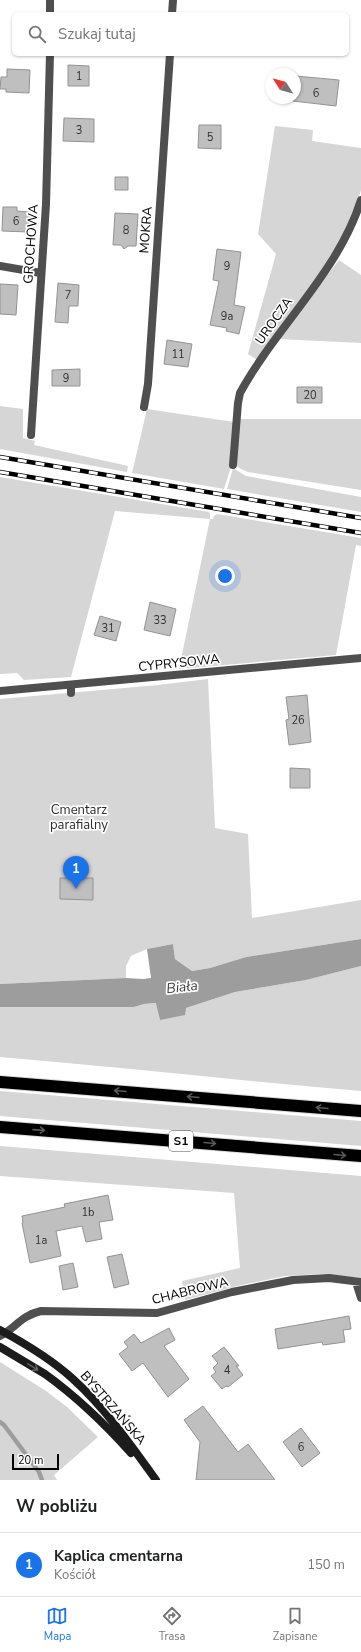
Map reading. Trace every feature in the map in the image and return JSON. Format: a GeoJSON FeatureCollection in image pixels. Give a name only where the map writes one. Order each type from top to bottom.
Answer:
{"type":"FeatureCollection","features":[{"type":"Feature","properties":{"kind":"highway"},"geometry":{"type":"LineString","coordinates":[[0,1082],[361,1111]]}},
{"type":"Feature","properties":{"kind":"highway","name":"S1"},"geometry":{"type":"LineString","coordinates":[[0,1127],[361,1156]]}},
{"type":"Feature","properties":{"kind":"main road","name":"BYSTRZAŃSKA"},"geometry":{"type":"LineString","coordinates":[[2,1333],[43,1356],[74,1380],[103,1410],[155,1480]]}},
{"type":"Feature","properties":{"kind":"main road","name":"BYSTRZAŃSKA"},"geometry":{"type":"LineString","coordinates":[[0,1347],[44,1374],[72,1395],[96,1416],[155,1480]]}},
{"type":"Feature","properties":{"kind":"street"},"geometry":{"type":"LineString","coordinates":[[50,0],[50,12]]}},
{"type":"Feature","properties":{"kind":"street"},"geometry":{"type":"LineString","coordinates":[[172,12],[173,0]]}},
{"type":"Feature","properties":{"kind":"street","name":"GROCHOWA"},"geometry":{"type":"LineString","coordinates":[[31,435],[46,204],[50,56]]}},
{"type":"Feature","properties":{"kind":"street","name":"MOKRA"},"geometry":{"type":"LineString","coordinates":[[144,407],[148,376],[170,56]]}},
{"type":"Feature","properties":{"kind":"street","name":"UROCZA"},"geometry":{"type":"LineString","coordinates":[[234,465],[240,393],[285,325],[335,257],[349,233],[361,200]]}},
{"type":"Feature","properties":{"kind":"street"},"geometry":{"type":"LineString","coordinates":[[0,266],[41,272]]}},
{"type":"Feature","properties":{"kind":"street","name":"CYPRYSOWA"},"geometry":{"type":"LineString","coordinates":[[0,691],[71,689],[361,658]]}},
{"type":"Feature","properties":{"kind":"street","name":"CHABROWA"},"geometry":{"type":"LineString","coordinates":[[2,1333],[26,1316],[40,1311],[157,1313],[232,1292],[293,1280],[329,1278],[358,1282]]}},
{"type":"Feature","properties":{"kind":"street"},"geometry":{"type":"LineString","coordinates":[[358,1282],[361,1298]]}},
{"type":"Feature","properties":{"kind":"green space"},"geometry":{"type":"Polygon","coordinates":[[[275,126],[313,130],[312,141],[361,148],[361,190],[355,210],[333,254],[257,360],[248,354],[276,254],[258,234],[275,126]]]}},
{"type":"Feature","properties":{"kind":"green space"},"geometry":{"type":"Polygon","coordinates":[[[339,260],[361,275],[361,343],[278,339],[339,260]]]}},
{"type":"Feature","properties":{"kind":"green space"},"geometry":{"type":"Polygon","coordinates":[[[0,406],[23,409],[23,438],[35,441],[34,445],[128,466],[127,472],[0,449],[0,406]]]}},
{"type":"Feature","properties":{"kind":"green space"},"geometry":{"type":"Polygon","coordinates":[[[147,409],[234,422],[231,467],[224,489],[132,473],[147,409]]]}},
{"type":"Feature","properties":{"kind":"green space"},"geometry":{"type":"Polygon","coordinates":[[[239,419],[361,419],[361,490],[248,472],[239,468],[235,464],[239,419]]]}},
{"type":"Feature","properties":{"kind":"green space"},"geometry":{"type":"Polygon","coordinates":[[[233,468],[246,476],[361,497],[361,512],[227,489],[233,468]]]}},
{"type":"Feature","properties":{"kind":"green space"},"geometry":{"type":"Polygon","coordinates":[[[0,477],[209,512],[210,519],[115,511],[71,677],[24,680],[17,673],[0,674],[0,477]]]}},
{"type":"Feature","properties":{"kind":"green space"},"geometry":{"type":"Polygon","coordinates":[[[217,514],[361,538],[361,546],[356,545],[336,655],[179,669],[210,519],[213,519],[217,514]]]}},
{"type":"Feature","properties":{"kind":"green space","name":"Cmentarz parafialny"},"geometry":{"type":"Polygon","coordinates":[[[208,679],[215,828],[248,834],[252,918],[361,900],[361,939],[246,957],[210,968],[192,971],[175,959],[173,944],[147,949],[131,956],[126,966],[126,978],[0,984],[0,699],[208,679]]]}},
{"type":"Feature","properties":{"kind":"green space"},"geometry":{"type":"Polygon","coordinates":[[[361,966],[361,1091],[0,1057],[0,1007],[134,1007],[144,1004],[157,1003],[160,1020],[186,1008],[235,992],[306,980],[361,966]]]}},
{"type":"Feature","properties":{"kind":"green space"},"geometry":{"type":"Polygon","coordinates":[[[0,1091],[361,1121],[361,1146],[0,1116],[0,1091]]]}},
{"type":"Feature","properties":{"kind":"green space"},"geometry":{"type":"Polygon","coordinates":[[[0,1146],[361,1176],[361,1278],[322,1274],[285,1276],[237,1286],[185,1300],[182,1281],[240,1268],[234,1193],[0,1176],[0,1146]]]}},
{"type":"Feature","properties":{"kind":"green space"},"geometry":{"type":"Polygon","coordinates":[[[0,1362],[46,1391],[67,1407],[98,1437],[54,1475],[57,1480],[0,1480],[0,1362]]]}},
{"type":"Feature","properties":{"kind":"water","name":"Biała"},"geometry":{"type":"Polygon","coordinates":[[[361,939],[361,966],[306,980],[235,992],[186,1008],[185,1015],[160,1020],[156,1003],[134,1007],[0,1007],[0,984],[151,978],[147,949],[173,944],[175,959],[192,971],[210,968],[246,957],[361,939]]]}},
{"type":"Feature","properties":{"kind":"building"},"geometry":{"type":"Polygon","coordinates":[[[68,65],[89,66],[89,86],[68,86],[68,65]]]}},
{"type":"Feature","properties":{"kind":"building"},"geometry":{"type":"Polygon","coordinates":[[[7,69],[30,70],[29,93],[6,92],[6,89],[0,89],[1,77],[7,77],[7,69]]]}},
{"type":"Feature","properties":{"kind":"building"},"geometry":{"type":"Polygon","coordinates":[[[301,76],[339,80],[336,106],[301,102],[301,76]]]}},
{"type":"Feature","properties":{"kind":"building"},"geometry":{"type":"Polygon","coordinates":[[[64,118],[94,119],[94,142],[63,141],[64,118]]]}},
{"type":"Feature","properties":{"kind":"building"},"geometry":{"type":"Polygon","coordinates":[[[199,125],[221,125],[221,149],[198,148],[199,125]]]}},
{"type":"Feature","properties":{"kind":"building"},"geometry":{"type":"Polygon","coordinates":[[[115,177],[128,177],[128,190],[115,190],[115,177]]]}},
{"type":"Feature","properties":{"kind":"building"},"geometry":{"type":"Polygon","coordinates":[[[3,207],[17,207],[17,211],[30,212],[28,232],[2,231],[3,207]]]}},
{"type":"Feature","properties":{"kind":"building"},"geometry":{"type":"Polygon","coordinates":[[[115,213],[138,214],[136,246],[128,246],[124,249],[121,245],[113,245],[115,213]]]}},
{"type":"Feature","properties":{"kind":"building"},"geometry":{"type":"Polygon","coordinates":[[[217,249],[241,252],[234,305],[245,307],[239,334],[226,331],[227,328],[210,325],[219,281],[213,280],[217,249]]]}},
{"type":"Feature","properties":{"kind":"building"},"geometry":{"type":"Polygon","coordinates":[[[58,283],[79,285],[78,306],[69,306],[68,323],[55,322],[58,283]]]}},
{"type":"Feature","properties":{"kind":"building"},"geometry":{"type":"Polygon","coordinates":[[[0,284],[18,285],[16,315],[0,314],[0,284]]]}},
{"type":"Feature","properties":{"kind":"building"},"geometry":{"type":"Polygon","coordinates":[[[167,340],[192,344],[188,367],[164,364],[167,340]]]}},
{"type":"Feature","properties":{"kind":"building"},"geometry":{"type":"Polygon","coordinates":[[[80,369],[80,386],[52,386],[52,370],[80,369]]]}},
{"type":"Feature","properties":{"kind":"building"},"geometry":{"type":"Polygon","coordinates":[[[297,387],[322,387],[322,403],[297,403],[297,387]]]}},
{"type":"Feature","properties":{"kind":"building"},"geometry":{"type":"Polygon","coordinates":[[[150,602],[176,609],[170,636],[144,630],[150,602]]]}},
{"type":"Feature","properties":{"kind":"building"},"geometry":{"type":"Polygon","coordinates":[[[100,616],[121,622],[116,641],[94,635],[100,616]]]}},
{"type":"Feature","properties":{"kind":"building"},"geometry":{"type":"Polygon","coordinates":[[[307,695],[311,742],[289,745],[286,720],[289,719],[286,697],[307,695]]]}},
{"type":"Feature","properties":{"kind":"building"},"geometry":{"type":"Polygon","coordinates":[[[290,768],[310,769],[310,788],[290,788],[290,768]]]}},
{"type":"Feature","properties":{"kind":"building"},"geometry":{"type":"Polygon","coordinates":[[[69,875],[93,878],[93,900],[60,899],[60,878],[69,878],[69,875]]]}},
{"type":"Feature","properties":{"kind":"building"},"geometry":{"type":"Polygon","coordinates":[[[108,1195],[113,1220],[99,1222],[102,1239],[86,1242],[82,1226],[56,1231],[61,1256],[30,1263],[22,1216],[65,1207],[64,1204],[108,1195]]]}},
{"type":"Feature","properties":{"kind":"building"},"geometry":{"type":"Polygon","coordinates":[[[122,1254],[129,1284],[114,1288],[107,1257],[122,1254]]]}},
{"type":"Feature","properties":{"kind":"building"},"geometry":{"type":"Polygon","coordinates":[[[73,1263],[78,1287],[63,1290],[59,1266],[73,1263]]]}},
{"type":"Feature","properties":{"kind":"building"},"geometry":{"type":"Polygon","coordinates":[[[349,1316],[351,1329],[343,1330],[345,1342],[323,1345],[322,1342],[278,1349],[275,1329],[349,1316]]]}},
{"type":"Feature","properties":{"kind":"building"},"geometry":{"type":"Polygon","coordinates":[[[169,1328],[175,1340],[164,1346],[189,1379],[168,1397],[143,1363],[132,1371],[119,1354],[128,1347],[124,1342],[134,1334],[141,1343],[169,1328]]]}},
{"type":"Feature","properties":{"kind":"building"},"geometry":{"type":"Polygon","coordinates":[[[224,1347],[239,1366],[236,1366],[243,1375],[228,1387],[226,1386],[222,1389],[211,1376],[216,1372],[213,1368],[218,1363],[212,1356],[224,1347]]]}},
{"type":"Feature","properties":{"kind":"building"},"geometry":{"type":"Polygon","coordinates":[[[203,1406],[238,1452],[248,1444],[275,1480],[196,1480],[200,1442],[184,1420],[203,1406]]]}},
{"type":"Feature","properties":{"kind":"building"},"geometry":{"type":"Polygon","coordinates":[[[301,1428],[320,1453],[302,1467],[283,1442],[301,1428]]]}},
{"type":"Feature","properties":{"kind":"waterway"},"geometry":{"type":"LineString","coordinates":[[0,1422],[4,1425],[39,1472],[42,1480]]}},
{"type":"Feature","properties":{"kind":"railway"},"geometry":{"type":"LineString","coordinates":[[0,457],[361,518]]}},
{"type":"Feature","properties":{"kind":"railway"},"geometry":{"type":"LineString","coordinates":[[0,472],[361,533]]}},
{"type":"Feature","properties":{"kind":"place","name":"Kaplica cmentarna"},"geometry":{"type":"Point","coordinates":[76,889]}}]}
